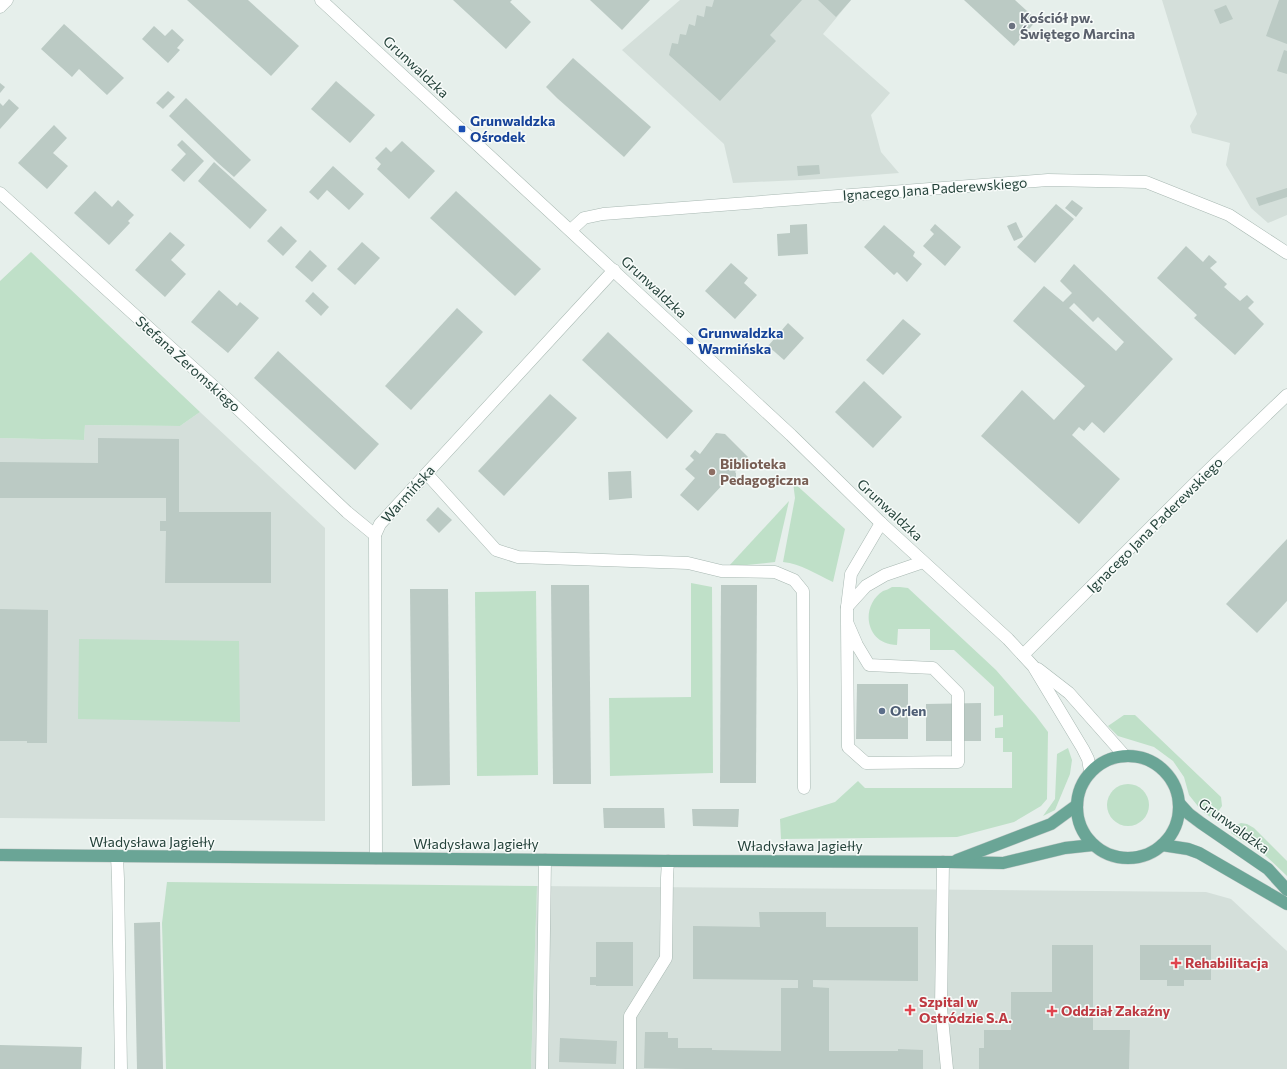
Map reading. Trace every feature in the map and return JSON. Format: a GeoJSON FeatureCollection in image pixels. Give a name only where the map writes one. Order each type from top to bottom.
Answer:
{"type":"FeatureCollection","features":[{"type":"Feature","properties":{"kind":"main road"},"geometry":{"type":"LineString","coordinates":[[1124,755],[1140,757],[1155,763],[1167,774],[1175,787],[1179,803],[1178,818],[1172,833],[1162,845],[1146,855],[1127,858],[1108,854],[1093,845],[1080,826],[1076,805],[1080,787],[1090,772],[1106,760],[1124,755]]}},
{"type":"Feature","properties":{"kind":"main road","name":"Grunwaldzka"},"geometry":{"type":"LineString","coordinates":[[1179,803],[1189,814],[1201,823],[1268,869],[1287,890]]}},
{"type":"Feature","properties":{"kind":"main road","name":"Władysława Jagiełły"},"geometry":{"type":"LineString","coordinates":[[947,862],[1052,824],[1076,805]]}},
{"type":"Feature","properties":{"kind":"main road","name":"Władysława Jagiełły"},"geometry":{"type":"LineString","coordinates":[[0,855],[1003,863],[1065,848],[1093,845]]}},
{"type":"Feature","properties":{"kind":"main road"},"geometry":{"type":"LineString","coordinates":[[1162,845],[1199,853],[1287,904]]}},
{"type":"Feature","properties":{"kind":"street"},"geometry":{"type":"LineString","coordinates":[[0,7],[7,0]]}},
{"type":"Feature","properties":{"kind":"street","name":"Grunwaldzka"},"geometry":{"type":"LineString","coordinates":[[321,0],[614,270],[791,435],[881,523],[1024,655],[1033,666],[1083,749],[1088,759],[1090,772]]}},
{"type":"Feature","properties":{"kind":"street","name":"Ignacego Jana Paderewskiego"},"geometry":{"type":"LineString","coordinates":[[571,230],[584,218],[604,214],[1048,180],[1146,182],[1229,215],[1287,253]]}},
{"type":"Feature","properties":{"kind":"street","name":"Stefana Żeromskiego"},"geometry":{"type":"LineString","coordinates":[[0,193],[222,394],[347,512],[375,535]]}},
{"type":"Feature","properties":{"kind":"street","name":"Warmińska"},"geometry":{"type":"LineString","coordinates":[[376,858],[375,535],[380,524],[614,270]]}},
{"type":"Feature","properties":{"kind":"street","name":"Ignacego Jana Paderewskiego"},"geometry":{"type":"LineString","coordinates":[[1024,655],[1192,486],[1287,395]]}},
{"type":"Feature","properties":{"kind":"street"},"geometry":{"type":"LineString","coordinates":[[426,474],[496,550],[518,557],[688,563],[721,571],[775,572],[794,580],[803,591],[804,788]]}},
{"type":"Feature","properties":{"kind":"street"},"geometry":{"type":"LineString","coordinates":[[847,622],[857,645],[869,666],[933,668],[958,693],[958,762],[866,763],[848,747],[847,622],[847,607],[851,574],[881,523]]}},
{"type":"Feature","properties":{"kind":"street"},"geometry":{"type":"LineString","coordinates":[[847,607],[866,586],[885,575],[923,562]]}},
{"type":"Feature","properties":{"kind":"street","name":"Grunwaldzka"},"geometry":{"type":"LineString","coordinates":[[1033,666],[1047,674],[1069,693],[1124,755]]}},
{"type":"Feature","properties":{"kind":"street"},"geometry":{"type":"LineString","coordinates":[[117,856],[121,1069]]}},
{"type":"Feature","properties":{"kind":"street"},"geometry":{"type":"LineString","coordinates":[[542,1069],[545,860]]}},
{"type":"Feature","properties":{"kind":"street"},"geometry":{"type":"LineString","coordinates":[[630,1069],[630,1016],[666,958],[668,861]]}},
{"type":"Feature","properties":{"kind":"street"},"geometry":{"type":"LineString","coordinates":[[947,862],[941,1008],[947,1069]]}},
{"type":"Feature","properties":{"kind":"shaded area"},"geometry":{"type":"Polygon","coordinates":[[[680,0],[851,0],[823,34],[890,93],[871,115],[881,152],[899,173],[822,179],[733,183],[724,144],[622,50],[680,0]]]}},
{"type":"Feature","properties":{"kind":"shaded area"},"geometry":{"type":"Polygon","coordinates":[[[1162,0],[1287,0],[1287,215],[1268,223],[1251,208],[1226,165],[1230,143],[1192,133],[1190,126],[1197,114],[1162,0]]]}},
{"type":"Feature","properties":{"kind":"shaded area"},"geometry":{"type":"Polygon","coordinates":[[[200,412],[325,528],[325,821],[0,818],[0,438],[84,440],[85,425],[180,426],[200,412]]]}},
{"type":"Feature","properties":{"kind":"shaded area","name":"Szpital w Ostródzie S.A."},"geometry":{"type":"Polygon","coordinates":[[[537,886],[1206,892],[1231,899],[1287,951],[1287,1069],[531,1069],[537,886]]]}},
{"type":"Feature","properties":{"kind":"green space"},"geometry":{"type":"Polygon","coordinates":[[[31,252],[200,412],[180,426],[85,425],[84,440],[0,438],[0,281],[31,252]]]}},
{"type":"Feature","properties":{"kind":"green space"},"geometry":{"type":"Polygon","coordinates":[[[793,482],[845,529],[833,582],[802,567],[783,562],[795,498],[793,482]]]}},
{"type":"Feature","properties":{"kind":"green space"},"geometry":{"type":"Polygon","coordinates":[[[789,501],[775,562],[728,567],[789,501]]]}},
{"type":"Feature","properties":{"kind":"green space"},"geometry":{"type":"Polygon","coordinates":[[[691,583],[712,587],[713,773],[610,776],[609,698],[691,697],[691,583]]]}},
{"type":"Feature","properties":{"kind":"green space"},"geometry":{"type":"Polygon","coordinates":[[[892,587],[908,588],[996,670],[1048,732],[1047,799],[1041,806],[1014,822],[957,837],[781,839],[780,819],[835,802],[858,781],[865,788],[1012,788],[1012,752],[1003,752],[1003,738],[995,738],[995,728],[1003,727],[1003,715],[994,716],[994,687],[954,650],[930,650],[930,629],[898,629],[897,645],[878,639],[873,632],[869,624],[871,606],[875,598],[883,591],[892,587]]]}},
{"type":"Feature","properties":{"kind":"green space"},"geometry":{"type":"Polygon","coordinates":[[[536,591],[538,775],[477,776],[475,592],[536,591]]]}},
{"type":"Feature","properties":{"kind":"green space"},"geometry":{"type":"Polygon","coordinates":[[[79,639],[239,641],[240,722],[78,719],[79,639]]]}},
{"type":"Feature","properties":{"kind":"green space"},"geometry":{"type":"Polygon","coordinates":[[[1124,715],[1135,715],[1221,797],[1222,806],[1213,819],[1201,810],[1189,795],[1184,777],[1173,761],[1154,747],[1118,736],[1108,726],[1124,715]]]}},
{"type":"Feature","properties":{"kind":"green space"},"geometry":{"type":"Polygon","coordinates":[[[1068,748],[1072,760],[1070,774],[1055,810],[1043,816],[1055,799],[1057,754],[1068,748]]]}},
{"type":"Feature","properties":{"kind":"green space"},"geometry":{"type":"Polygon","coordinates":[[[1124,784],[1132,784],[1140,787],[1146,793],[1149,805],[1146,817],[1140,823],[1132,826],[1124,826],[1116,823],[1110,817],[1107,809],[1107,801],[1110,793],[1116,787],[1124,784]]]}},
{"type":"Feature","properties":{"kind":"green space"},"geometry":{"type":"Polygon","coordinates":[[[1241,823],[1247,824],[1254,828],[1287,861],[1287,876],[1266,856],[1231,833],[1236,825],[1241,823]]]}},
{"type":"Feature","properties":{"kind":"green space"},"geometry":{"type":"Polygon","coordinates":[[[167,882],[537,886],[531,1069],[166,1069],[162,923],[167,882]]]}},
{"type":"Feature","properties":{"kind":"building"},"geometry":{"type":"Polygon","coordinates":[[[187,0],[248,0],[299,46],[271,76],[187,0]]]}},
{"type":"Feature","properties":{"kind":"building"},"geometry":{"type":"Polygon","coordinates":[[[453,0],[512,0],[510,2],[531,22],[506,49],[453,0]]]}},
{"type":"Feature","properties":{"kind":"building"},"geometry":{"type":"Polygon","coordinates":[[[590,0],[650,0],[622,30],[590,0]]]}},
{"type":"Feature","properties":{"kind":"building"},"geometry":{"type":"Polygon","coordinates":[[[714,0],[802,0],[770,35],[776,41],[720,101],[669,55],[672,43],[678,44],[680,34],[686,35],[689,24],[695,26],[697,15],[704,17],[706,6],[712,7],[714,0]]]}},
{"type":"Feature","properties":{"kind":"building"},"geometry":{"type":"Polygon","coordinates":[[[818,0],[851,0],[836,17],[818,0]]]}},
{"type":"Feature","properties":{"kind":"building","name":"Kościół pw. Świętego Marcina"},"geometry":{"type":"Polygon","coordinates":[[[964,0],[1015,0],[1037,20],[1014,46],[964,0]]]}},
{"type":"Feature","properties":{"kind":"building"},"geometry":{"type":"Polygon","coordinates":[[[1279,0],[1287,0],[1287,44],[1266,36],[1279,0]]]}},
{"type":"Feature","properties":{"kind":"building"},"geometry":{"type":"Polygon","coordinates":[[[1226,5],[1233,19],[1220,24],[1214,10],[1226,5]]]}},
{"type":"Feature","properties":{"kind":"building"},"geometry":{"type":"Polygon","coordinates":[[[64,24],[124,78],[107,95],[79,69],[72,77],[41,49],[64,24]]]}},
{"type":"Feature","properties":{"kind":"building"},"geometry":{"type":"Polygon","coordinates":[[[154,26],[165,36],[172,29],[184,40],[177,48],[180,50],[168,63],[142,39],[154,26]]]}},
{"type":"Feature","properties":{"kind":"building"},"geometry":{"type":"Polygon","coordinates":[[[1284,50],[1287,51],[1287,74],[1277,71],[1284,50]]]}},
{"type":"Feature","properties":{"kind":"building"},"geometry":{"type":"Polygon","coordinates":[[[573,58],[651,127],[624,157],[546,87],[573,58]]]}},
{"type":"Feature","properties":{"kind":"building"},"geometry":{"type":"Polygon","coordinates":[[[336,81],[375,115],[350,143],[311,109],[336,81]]]}},
{"type":"Feature","properties":{"kind":"building"},"geometry":{"type":"Polygon","coordinates":[[[0,83],[5,87],[0,93],[0,83]]]}},
{"type":"Feature","properties":{"kind":"building"},"geometry":{"type":"Polygon","coordinates":[[[168,91],[175,97],[163,109],[156,103],[168,91]]]}},
{"type":"Feature","properties":{"kind":"building"},"geometry":{"type":"Polygon","coordinates":[[[186,98],[251,160],[234,177],[169,116],[186,98]]]}},
{"type":"Feature","properties":{"kind":"building"},"geometry":{"type":"Polygon","coordinates":[[[9,99],[19,108],[0,129],[0,103],[3,106],[9,99]]]}},
{"type":"Feature","properties":{"kind":"building"},"geometry":{"type":"Polygon","coordinates":[[[54,125],[67,138],[53,153],[68,166],[47,189],[18,163],[54,125]]]}},
{"type":"Feature","properties":{"kind":"building"},"geometry":{"type":"Polygon","coordinates":[[[182,140],[204,161],[184,182],[171,170],[186,154],[177,145],[182,140]]]}},
{"type":"Feature","properties":{"kind":"building"},"geometry":{"type":"Polygon","coordinates":[[[402,141],[435,171],[409,199],[377,169],[381,164],[375,158],[386,147],[391,152],[402,141]]]}},
{"type":"Feature","properties":{"kind":"building"},"geometry":{"type":"Polygon","coordinates":[[[214,162],[267,210],[250,229],[198,181],[214,162]]]}},
{"type":"Feature","properties":{"kind":"building"},"geometry":{"type":"Polygon","coordinates":[[[819,165],[820,174],[798,176],[797,166],[819,165]]]}},
{"type":"Feature","properties":{"kind":"building"},"geometry":{"type":"Polygon","coordinates":[[[333,166],[364,194],[349,210],[327,190],[318,200],[309,192],[333,166]]]}},
{"type":"Feature","properties":{"kind":"building"},"geometry":{"type":"Polygon","coordinates":[[[1287,188],[1287,197],[1259,206],[1256,198],[1287,188]]]}},
{"type":"Feature","properties":{"kind":"building"},"geometry":{"type":"Polygon","coordinates":[[[95,191],[112,207],[118,200],[134,215],[128,221],[130,223],[109,245],[74,213],[95,191]]]}},
{"type":"Feature","properties":{"kind":"building"},"geometry":{"type":"Polygon","coordinates":[[[456,191],[541,269],[515,296],[430,218],[456,191]]]}},
{"type":"Feature","properties":{"kind":"building"},"geometry":{"type":"Polygon","coordinates":[[[1072,200],[1083,208],[1076,217],[1065,208],[1072,200]]]}},
{"type":"Feature","properties":{"kind":"building"},"geometry":{"type":"Polygon","coordinates":[[[1056,204],[1074,219],[1035,263],[1017,247],[1056,204]]]}},
{"type":"Feature","properties":{"kind":"building"},"geometry":{"type":"Polygon","coordinates":[[[1016,222],[1023,237],[1014,241],[1007,226],[1016,222]]]}},
{"type":"Feature","properties":{"kind":"building"},"geometry":{"type":"Polygon","coordinates":[[[807,224],[808,254],[778,256],[777,234],[790,233],[790,225],[807,224]]]}},
{"type":"Feature","properties":{"kind":"building"},"geometry":{"type":"Polygon","coordinates":[[[935,224],[961,247],[945,266],[923,246],[934,234],[930,230],[935,224]]]}},
{"type":"Feature","properties":{"kind":"building"},"geometry":{"type":"Polygon","coordinates":[[[884,225],[915,252],[913,256],[922,264],[907,282],[897,272],[894,275],[864,247],[884,225]]]}},
{"type":"Feature","properties":{"kind":"building"},"geometry":{"type":"Polygon","coordinates":[[[281,226],[297,241],[283,256],[267,241],[281,226]]]}},
{"type":"Feature","properties":{"kind":"building"},"geometry":{"type":"Polygon","coordinates":[[[170,232],[185,245],[171,260],[186,274],[165,297],[135,270],[170,232]]]}},
{"type":"Feature","properties":{"kind":"building"},"geometry":{"type":"Polygon","coordinates":[[[362,242],[380,258],[355,285],[337,269],[362,242]]]}},
{"type":"Feature","properties":{"kind":"building"},"geometry":{"type":"Polygon","coordinates":[[[1186,246],[1203,262],[1209,255],[1217,262],[1210,268],[1227,284],[1224,287],[1240,301],[1247,295],[1254,302],[1248,308],[1264,324],[1235,355],[1194,318],[1197,315],[1157,278],[1186,246]]]}},
{"type":"Feature","properties":{"kind":"building"},"geometry":{"type":"Polygon","coordinates":[[[310,250],[327,266],[312,282],[295,267],[310,250]]]}},
{"type":"Feature","properties":{"kind":"building"},"geometry":{"type":"Polygon","coordinates":[[[731,263],[748,278],[744,283],[757,295],[735,319],[705,291],[731,263]]]}},
{"type":"Feature","properties":{"kind":"building"},"geometry":{"type":"Polygon","coordinates":[[[1074,264],[1173,359],[1104,433],[1092,422],[1084,431],[1079,427],[1072,435],[1120,479],[1079,524],[981,436],[1022,390],[1054,420],[1085,386],[1013,321],[1044,286],[1063,302],[1072,293],[1060,281],[1074,264]],[[1074,303],[1069,308],[1116,351],[1124,342],[1098,317],[1093,322],[1074,303]]]}},
{"type":"Feature","properties":{"kind":"building"},"geometry":{"type":"Polygon","coordinates":[[[219,290],[237,306],[240,302],[259,318],[228,353],[191,322],[219,290]]]}},
{"type":"Feature","properties":{"kind":"building"},"geometry":{"type":"Polygon","coordinates":[[[313,292],[329,307],[321,316],[305,301],[313,292]]]}},
{"type":"Feature","properties":{"kind":"building"},"geometry":{"type":"Polygon","coordinates":[[[457,308],[483,332],[411,410],[385,386],[457,308]]]}},
{"type":"Feature","properties":{"kind":"building"},"geometry":{"type":"Polygon","coordinates":[[[903,319],[921,334],[883,375],[866,360],[903,319]]]}},
{"type":"Feature","properties":{"kind":"building"},"geometry":{"type":"Polygon","coordinates":[[[788,323],[804,338],[784,360],[768,346],[788,323]]]}},
{"type":"Feature","properties":{"kind":"building"},"geometry":{"type":"Polygon","coordinates":[[[608,332],[693,411],[667,439],[582,360],[608,332]]]}},
{"type":"Feature","properties":{"kind":"building"},"geometry":{"type":"Polygon","coordinates":[[[278,351],[379,444],[355,470],[254,378],[278,351]]]}},
{"type":"Feature","properties":{"kind":"building"},"geometry":{"type":"Polygon","coordinates":[[[864,381],[902,417],[873,448],[835,412],[864,381]]]}},
{"type":"Feature","properties":{"kind":"building"},"geometry":{"type":"Polygon","coordinates":[[[550,394],[577,418],[504,496],[478,471],[550,394]]]}},
{"type":"Feature","properties":{"kind":"building","name":"Biblioteka Pedagogiczna"},"geometry":{"type":"Polygon","coordinates":[[[716,433],[725,434],[748,457],[735,472],[736,477],[732,481],[727,480],[698,511],[680,495],[695,478],[685,469],[694,460],[690,456],[695,450],[700,454],[716,433]]]}},
{"type":"Feature","properties":{"kind":"building"},"geometry":{"type":"Polygon","coordinates":[[[98,438],[179,439],[179,512],[271,512],[271,583],[165,583],[166,531],[160,531],[160,521],[166,521],[166,498],[0,498],[0,462],[98,463],[98,438]]]}},
{"type":"Feature","properties":{"kind":"building"},"geometry":{"type":"Polygon","coordinates":[[[631,471],[632,498],[609,500],[608,472],[631,471]]]}},
{"type":"Feature","properties":{"kind":"building"},"geometry":{"type":"Polygon","coordinates":[[[438,507],[452,520],[439,533],[426,520],[438,507]]]}},
{"type":"Feature","properties":{"kind":"building"},"geometry":{"type":"Polygon","coordinates":[[[1287,539],[1287,601],[1257,633],[1226,604],[1287,539]]]}},
{"type":"Feature","properties":{"kind":"building"},"geometry":{"type":"Polygon","coordinates":[[[551,585],[589,585],[591,784],[553,784],[551,585]]]}},
{"type":"Feature","properties":{"kind":"building"},"geometry":{"type":"Polygon","coordinates":[[[721,585],[757,585],[756,783],[720,783],[721,585]]]}},
{"type":"Feature","properties":{"kind":"building"},"geometry":{"type":"Polygon","coordinates":[[[410,589],[448,589],[450,785],[412,786],[410,589]]]}},
{"type":"Feature","properties":{"kind":"building"},"geometry":{"type":"Polygon","coordinates":[[[0,609],[48,610],[47,743],[0,741],[0,609]]]}},
{"type":"Feature","properties":{"kind":"building","name":"Orlen"},"geometry":{"type":"Polygon","coordinates":[[[857,684],[908,684],[908,739],[856,739],[857,684]]]}},
{"type":"Feature","properties":{"kind":"building"},"geometry":{"type":"Polygon","coordinates":[[[981,703],[981,741],[926,741],[926,704],[981,703]]]}},
{"type":"Feature","properties":{"kind":"building"},"geometry":{"type":"Polygon","coordinates":[[[603,808],[664,808],[665,828],[604,828],[603,808]]]}},
{"type":"Feature","properties":{"kind":"building"},"geometry":{"type":"Polygon","coordinates":[[[692,809],[739,809],[738,827],[693,826],[692,809]]]}},
{"type":"Feature","properties":{"kind":"building","name":"Szpital w Ostródzie S.A."},"geometry":{"type":"Polygon","coordinates":[[[759,912],[826,912],[826,927],[918,927],[918,981],[813,980],[813,987],[829,988],[829,1051],[898,1051],[898,1049],[923,1050],[923,1069],[644,1068],[645,1032],[668,1032],[668,1038],[678,1038],[678,1048],[781,1051],[781,988],[798,988],[798,980],[693,979],[693,926],[760,927],[759,912]]]}},
{"type":"Feature","properties":{"kind":"building"},"geometry":{"type":"Polygon","coordinates":[[[160,922],[163,1069],[137,1069],[134,923],[160,922]]]}},
{"type":"Feature","properties":{"kind":"building"},"geometry":{"type":"Polygon","coordinates":[[[596,942],[633,942],[633,986],[590,985],[590,977],[596,977],[596,942]]]}},
{"type":"Feature","properties":{"kind":"building","name":"Oddział Zakaźny"},"geometry":{"type":"Polygon","coordinates":[[[1052,945],[1093,945],[1093,1030],[1130,1030],[1129,1069],[979,1069],[979,1048],[984,1048],[984,1030],[1011,1030],[1011,992],[1052,992],[1052,945]]]}},
{"type":"Feature","properties":{"kind":"building","name":"Rehabilitacja"},"geometry":{"type":"Polygon","coordinates":[[[1140,945],[1211,945],[1211,980],[1184,980],[1184,986],[1167,986],[1167,980],[1140,980],[1140,945]]]}},
{"type":"Feature","properties":{"kind":"building"},"geometry":{"type":"Polygon","coordinates":[[[560,1038],[617,1041],[616,1064],[559,1062],[560,1038]]]}},
{"type":"Feature","properties":{"kind":"building"},"geometry":{"type":"Polygon","coordinates":[[[0,1045],[82,1047],[81,1069],[0,1069],[0,1045]]]}},
{"type":"Feature","properties":{"kind":"place","name":"Kościół pw. Świętego Marcina"},"geometry":{"type":"Point","coordinates":[1012,26]}},
{"type":"Feature","properties":{"kind":"place","name":"Grunwaldzka Ośrodek"},"geometry":{"type":"Point","coordinates":[462,129]}},
{"type":"Feature","properties":{"kind":"place","name":"Grunwaldzka Warmińska"},"geometry":{"type":"Point","coordinates":[690,341]}},
{"type":"Feature","properties":{"kind":"place","name":"Biblioteka Pedagogiczna"},"geometry":{"type":"Point","coordinates":[712,472]}},
{"type":"Feature","properties":{"kind":"place","name":"Orlen"},"geometry":{"type":"Point","coordinates":[882,711]}},
{"type":"Feature","properties":{"kind":"place","name":"Rehabilitacja"},"geometry":{"type":"Point","coordinates":[1176,963]}},
{"type":"Feature","properties":{"kind":"place","name":"Szpital w Ostródzie S.A."},"geometry":{"type":"Point","coordinates":[910,1010]}},
{"type":"Feature","properties":{"kind":"place","name":"Oddział Zakaźny"},"geometry":{"type":"Point","coordinates":[1052,1011]}}]}
